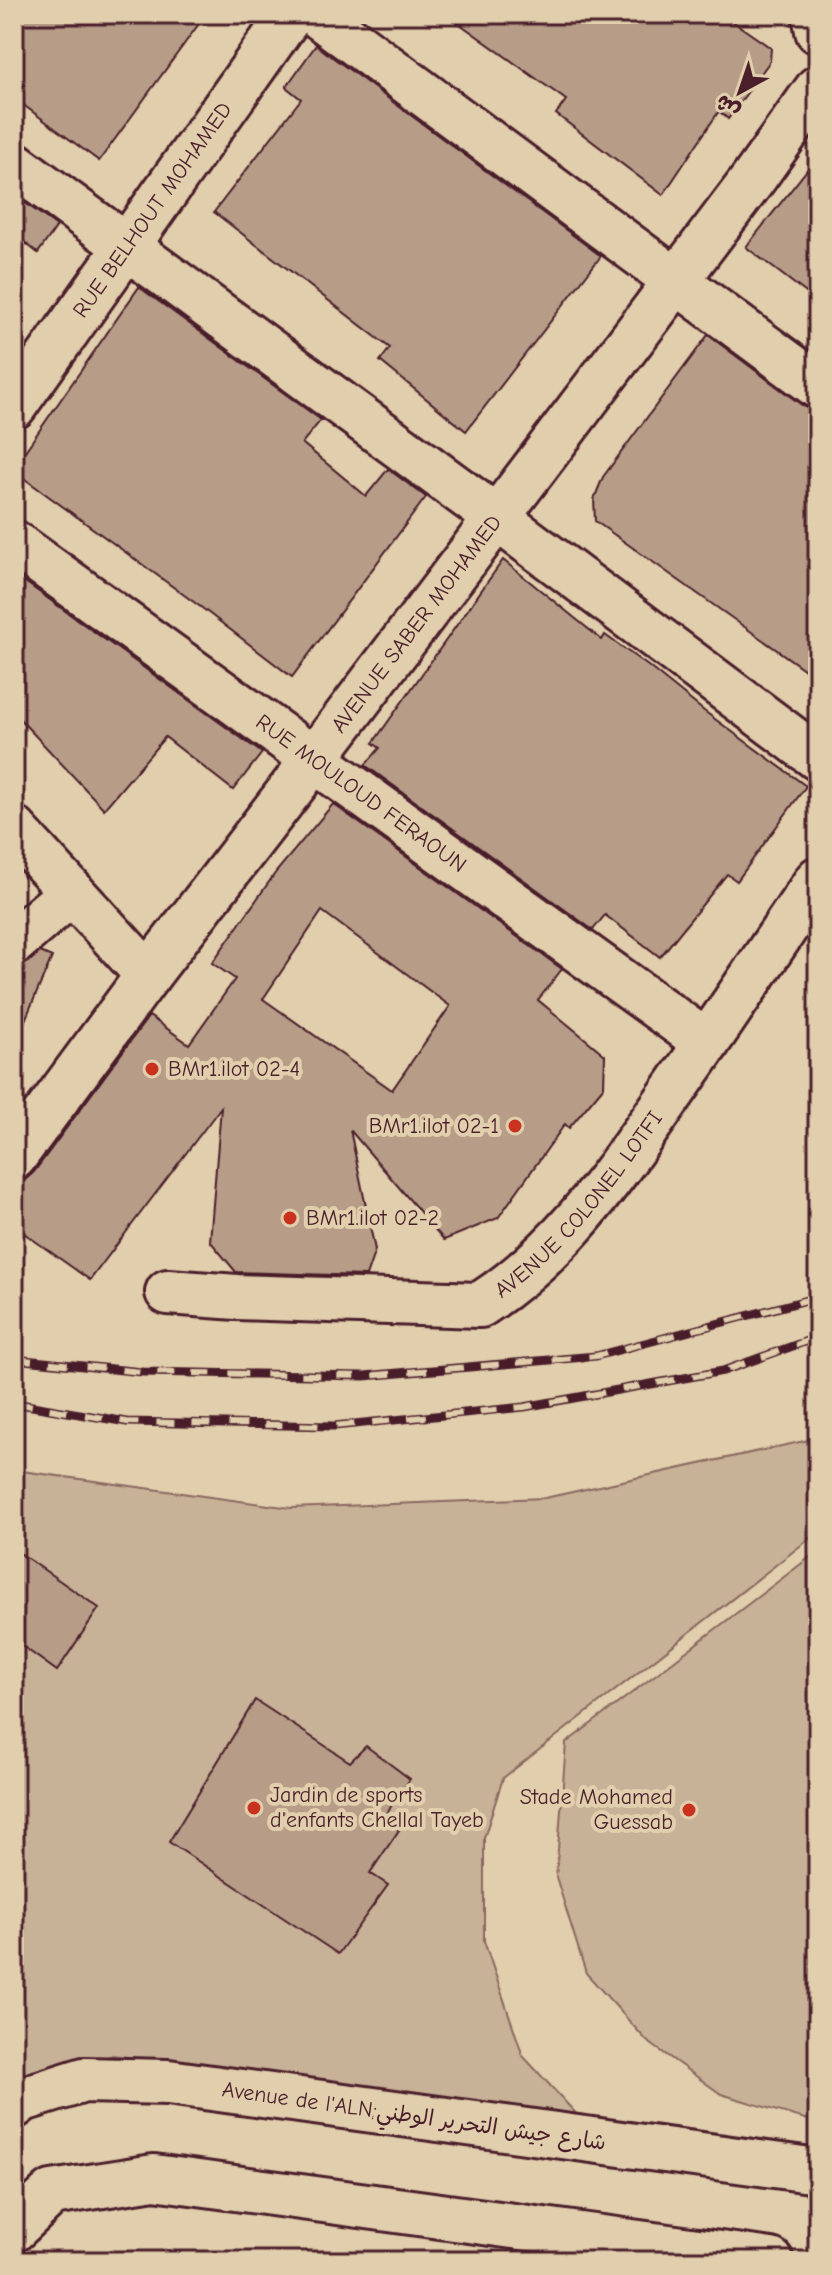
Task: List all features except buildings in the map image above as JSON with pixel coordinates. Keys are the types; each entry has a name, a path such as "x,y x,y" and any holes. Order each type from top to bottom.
{"street":[{"name":"RUE BELHOUT MOHAMED","path":"14,406 291,14"},
{"path":"316,14 818,386"},
{"path":"815,14 818,31"},
{"name":"AVENUE SABER MOHAMED","path":"14,1157 148,975 676,282 818,88"},
{"path":"14,164 818,758"},
{"name":"RUE MOULOUD FERAOUN","path":"14,543 707,1043"},
{"path":"14,829 148,975"},
{"name":"AVENUE COLONEL LOTFI","path":"168,1292 480,1305 536,1264 604,1189 818,879"},
{"path":"14,942 72,892"},
{"name":"Avenue de l'ALN;شارع جيش التحرير الوطني","path":"14,2106 23,2099 84,2080 168,2082 818,2171"},
{"path":"14,2229 52,2193 154,2177 771,2261"}],"shaded area":[{"name":"Jardin de sports d'enfants Chellal Tayeb","path":"818,1438 818,1532 503,1778 484,1838 484,1941 523,2056 580,2118 113,2055 24,2081 14,2087 14,1470 291,1508 545,1498"},
{"name":"Stade Mohamed Guessab","path":"818,1551 818,2123 721,2094 647,2041 586,1973 556,1877 566,1743"},
{"path":"146,2253 205,2261 103,2261"}],"railway":[{"path":"14,1359 142,1372 364,1376 596,1356 818,1297"},
{"path":"14,1403 127,1422 334,1426 524,1407 723,1371 818,1337"}],"place":[{"name":"BMr1.ilot 02-4","path":"152,1069"},
{"name":"BMr1.ilot 02-1","path":"515,1126"},
{"name":"BMr1.ilot 02-2","path":"290,1218"},
{"name":"Jardin de sports d'enfants Chellal Tayeb","path":"254,1808"},
{"name":"Stade Mohamed Guessab","path":"689,1810"}]}
